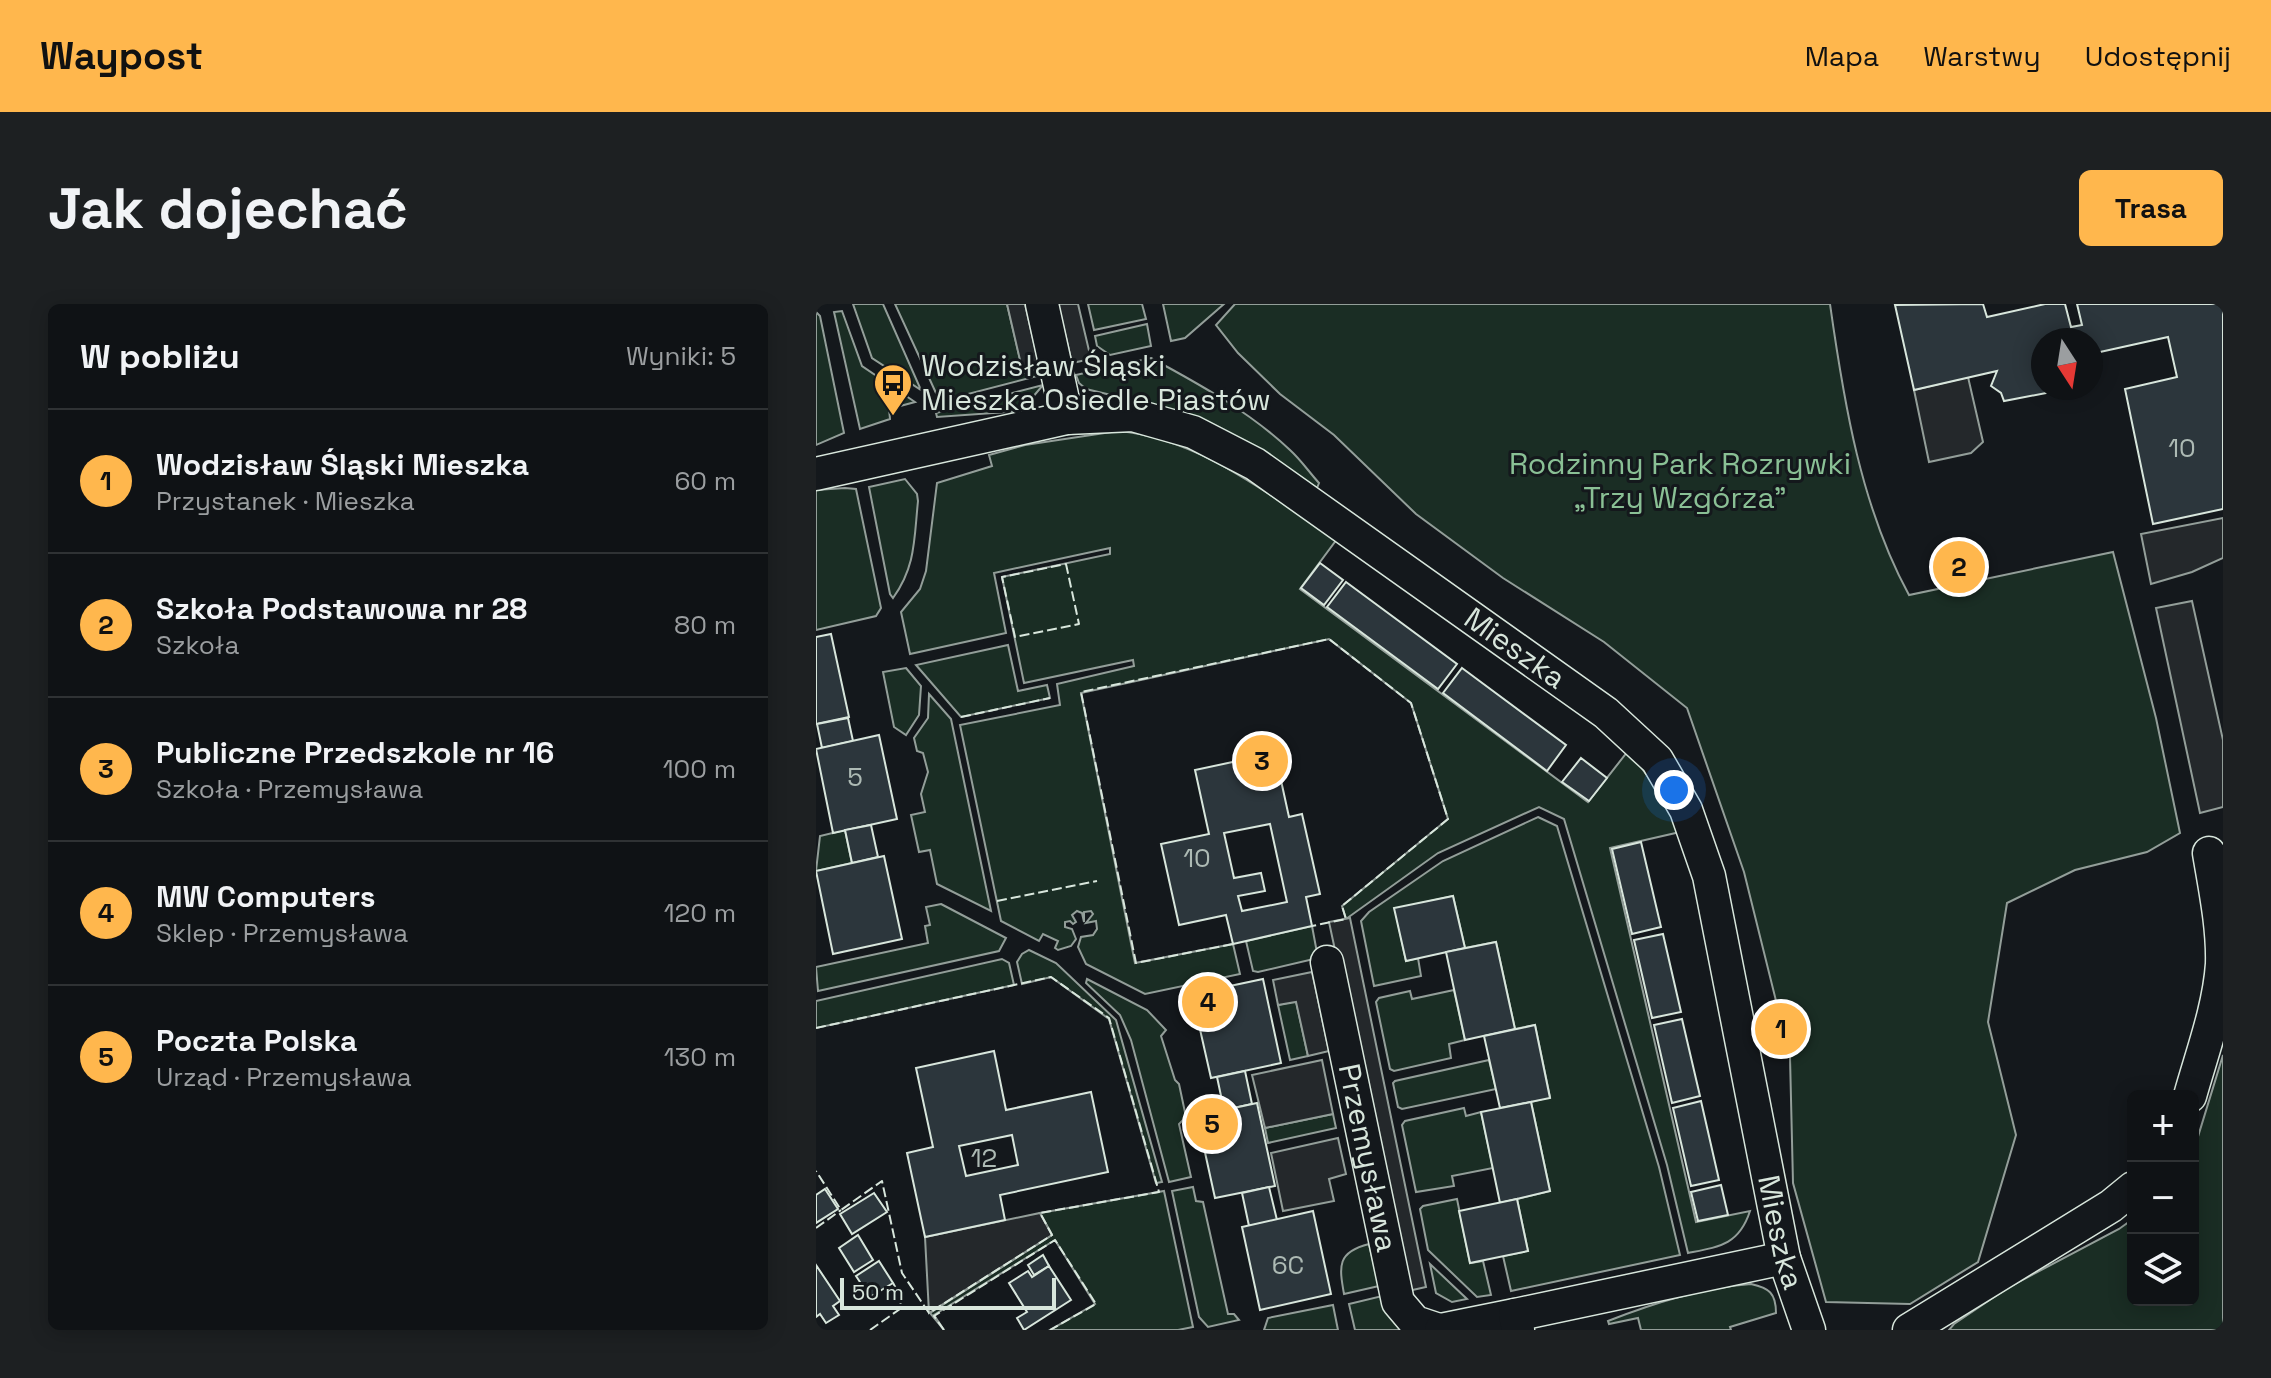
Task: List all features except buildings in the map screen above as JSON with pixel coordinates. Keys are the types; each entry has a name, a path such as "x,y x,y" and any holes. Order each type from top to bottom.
{"street":[{"path":"1042,304 1067,418"},
{"name":"Mieszka","path":"816,474 1067,418 1133,415 1193,432 1255,464 1606,713 1657,760 1686,810 1709,876 1784,1258 1809,1330"},
{"path":"2192,1090 2212,1017 2222,965 2222,934 2209,853"},
{"name":"Przemysława","path":"1327,962 1398,1302 1415,1322 1440,1330 1517,1323 1784,1258"},
{"path":"1909,1330 2111,1206 2127,1193"}],"green space":[{"path":"853,304 883,304 921,390 872,358"},
{"path":"895,304 1007,304 1023,372 1040,369 1041,375 945,400 936,393"},
{"path":"1088,304 1142,304 1146,319 1094,330"},
{"path":"1163,304 1224,304 1185,338 1171,341"},
{"name":"Rodzinny Park Rozrywki „Trzy Wzgórza”","path":"1235,304 1830,304 1857,454 1878,526 1909,595 2113,552 2156,718 2180,833 2147,852 2075,870 2007,903 1988,1022 2016,1135 1978,1262 1910,1304 1826,1302 1793,1183 1790,1057 1744,872 1687,708 1604,642 1503,578 1416,514 1334,435 1280,394 1238,353 1216,325"},
{"path":"842,311 862,366 915,402 889,409 890,419 860,429 834,312"},
{"path":"816,312 820,316 844,433 816,445"},
{"path":"1147,324 1151,346 1110,355 1097,346 1095,336"},
{"path":"1151,358 1241,411 1275,436 1319,483 1317,488 1264,453 1136,401 1086,389 1076,375"},
{"path":"1043,385 1021,411 937,417 936,413"},
{"path":"1118,431 1148,436 1206,457 1337,539 1300,589 1588,802 1628,751 1636,760 1680,832 1610,848 1696,1222 1750,1211 1734,1238 1718,1246 1688,1253 1667,1165 1564,819 1539,807 1438,853 1346,919 1342,906 1448,819 1411,703 1329,639 1081,693 1135,963 1233,944 1240,974 1145,994 1086,964 1078,947 1081,937 1093,935 1097,929 1096,921 1086,923 1093,914 1091,911 1084,912 1084,922 1082,913 1077,911 1072,915 1076,922 1065,922 1065,927 1072,929 1076,939 1071,946 1058,950 1055,948 1058,941 1043,934 1039,941 1001,921 960,725 1060,705 1057,684 1134,666 1133,660 1024,683 1002,577 1110,554 1110,548 994,573 1006,633 910,654 901,612 920,589 926,571 937,483 992,466 989,455 1025,445"},
{"path":"905,479 917,494 916,528 910,563 893,598 869,487"},
{"path":"856,489 881,608 876,616 816,630 816,490"},
{"path":"1008,645 1018,691 1047,685 1050,698 961,717 916,665"},
{"path":"906,668 921,686 919,715 906,735 894,727 883,672"},
{"path":"929,694 951,719 991,911 937,884 930,850 919,852 911,815 925,812 921,794 928,772 923,753 917,751 914,738 928,718"},
{"path":"1538,817 1557,826 1659,1167 1680,1255 1511,1291 1503,1256 1528,1251 1517,1199 1550,1191 1531,1102 1550,1097 1535,1025 1515,1029 1496,942 1465,948 1453,896 1395,909 1406,961 1418,958 1421,976 1374,986 1361,921 1369,912 1443,861"},
{"path":"845,830 852,863 816,871 820,836"},
{"path":"941,904 1006,938 999,951 818,991 816,967 928,943 925,926 930,925 926,907"},
{"path":"1312,926 1318,958 1253,971 1246,941"},
{"path":"1029,950 1056,963 1116,1020 1162,1182 1156,1183 1109,1019 1051,977 1022,984 1017,962"},
{"path":"1002,959 1009,963 1014,985 816,1028 816,1001"},
{"path":"1087,979 1147,1010 1166,1030 1161,1036 1179,1084 1186,1117 1179,1124 1191,1177 1169,1182 1131,1040 1120,1015 1086,983"},
{"path":"1454,990 1465,1040 1449,1044 1451,1058 1394,1071 1390,1069 1376,1002 1379,998 1410,991 1412,999"},
{"path":"1296,1001 1308,1056 1290,1060 1278,1005"},
{"path":"2223,1055 2223,1330 1949,1330 2009,1287 2127,1223 2127,1306 2199,1306 2199,1133"},
{"path":"1489,1060 1496,1089 1402,1109 1398,1107 1395,1081"},
{"path":"1464,1108 1466,1116 1481,1112 1493,1168 1452,1176 1454,1186 1416,1192 1402,1125 1405,1121"},
{"path":"1333,1114 1336,1128 1268,1143 1265,1128"},
{"path":"1193,1187 1196,1201 1203,1202 1228,1314 1234,1314 1239,1320 1208,1327 1199,1317 1172,1191"},
{"path":"1164,1191 1193,1327 1178,1330 1050,1330 1095,1304 1055,1240 934,1315 944,1330 930,1313 1052,1235 1040,1213"},
{"path":"1457,1199 1470,1263 1483,1261 1491,1295 1477,1297 1428,1250 1420,1209"},
{"path":"1369,1244 1379,1286 1344,1294 1341,1268 1346,1256"},
{"path":"1430,1264 1467,1299 1452,1302 1436,1293"},
{"path":"1751,1284 1770,1292 1776,1313 1730,1327 1731,1330 1641,1330 1638,1318 1609,1324 1608,1321 1678,1297"},
{"path":"1382,1296 1410,1330 1355,1330 1349,1304"},
{"path":"1333,1305 1338,1330 1264,1330 1268,1318"}],"shaded area":[{"path":"1007,304 1025,304 1040,369 1023,373"},
{"path":"1058,304 1078,304 1091,359 1072,363"},
{"path":"1968,377 1983,442 1971,453 1929,462 1914,390"},
{"path":"2223,518 2223,558 2192,572 2151,584 2141,534"},
{"path":"2192,601 2223,740 2223,807 2200,813 2156,608"},
{"path":"1350,918 1426,1287 1408,1291 1329,922"},
{"path":"1312,972 1329,1051 1308,1056 1296,1002 1278,1005 1273,980"},
{"path":"1322,1060 1333,1114 1265,1128 1252,1075"},
{"path":"1338,1138 1346,1174 1329,1179 1334,1201 1283,1211 1271,1153"},
{"path":"1040,1213 1052,1235 929,1313 925,1237"}],"fence":[{"path":"1066,564 1079,624 1015,637 1002,577 1066,564"},
{"path":"1233,944 1136,963 1081,692 1329,639 1411,703 1448,819 1342,906 1346,919 1312,926"},
{"path":"961,717 1050,698"},
{"path":"997,901 1097,881"},
{"path":"816,1028 1051,977 1109,1018 1159,1192 1040,1213 1052,1235 929,1313 902,1273 882,1181 841,1210 816,1171"},
{"path":"816,1228 841,1210"},
{"path":"944,1330 934,1316 1055,1240 1096,1304 1050,1330"},
{"path":"870,1330 900,1309 901,1297 893,1283"}],"place":[{"name":"Wodzisław Śląski Mieszka Osiedle Piastów","path":"893,417"},
{"name":"Szkoła Podstawowa nr 28","path":"1959,567"},
{"name":"Publiczne Przedszkole nr 16","path":"1262,761"},
{"name":"MW Computers","path":"1208,1002"},
{"name":"Wodzisław Śląski Mieszka","path":"1781,1029"},
{"name":"Poczta Polska","path":"1212,1124"}]}
